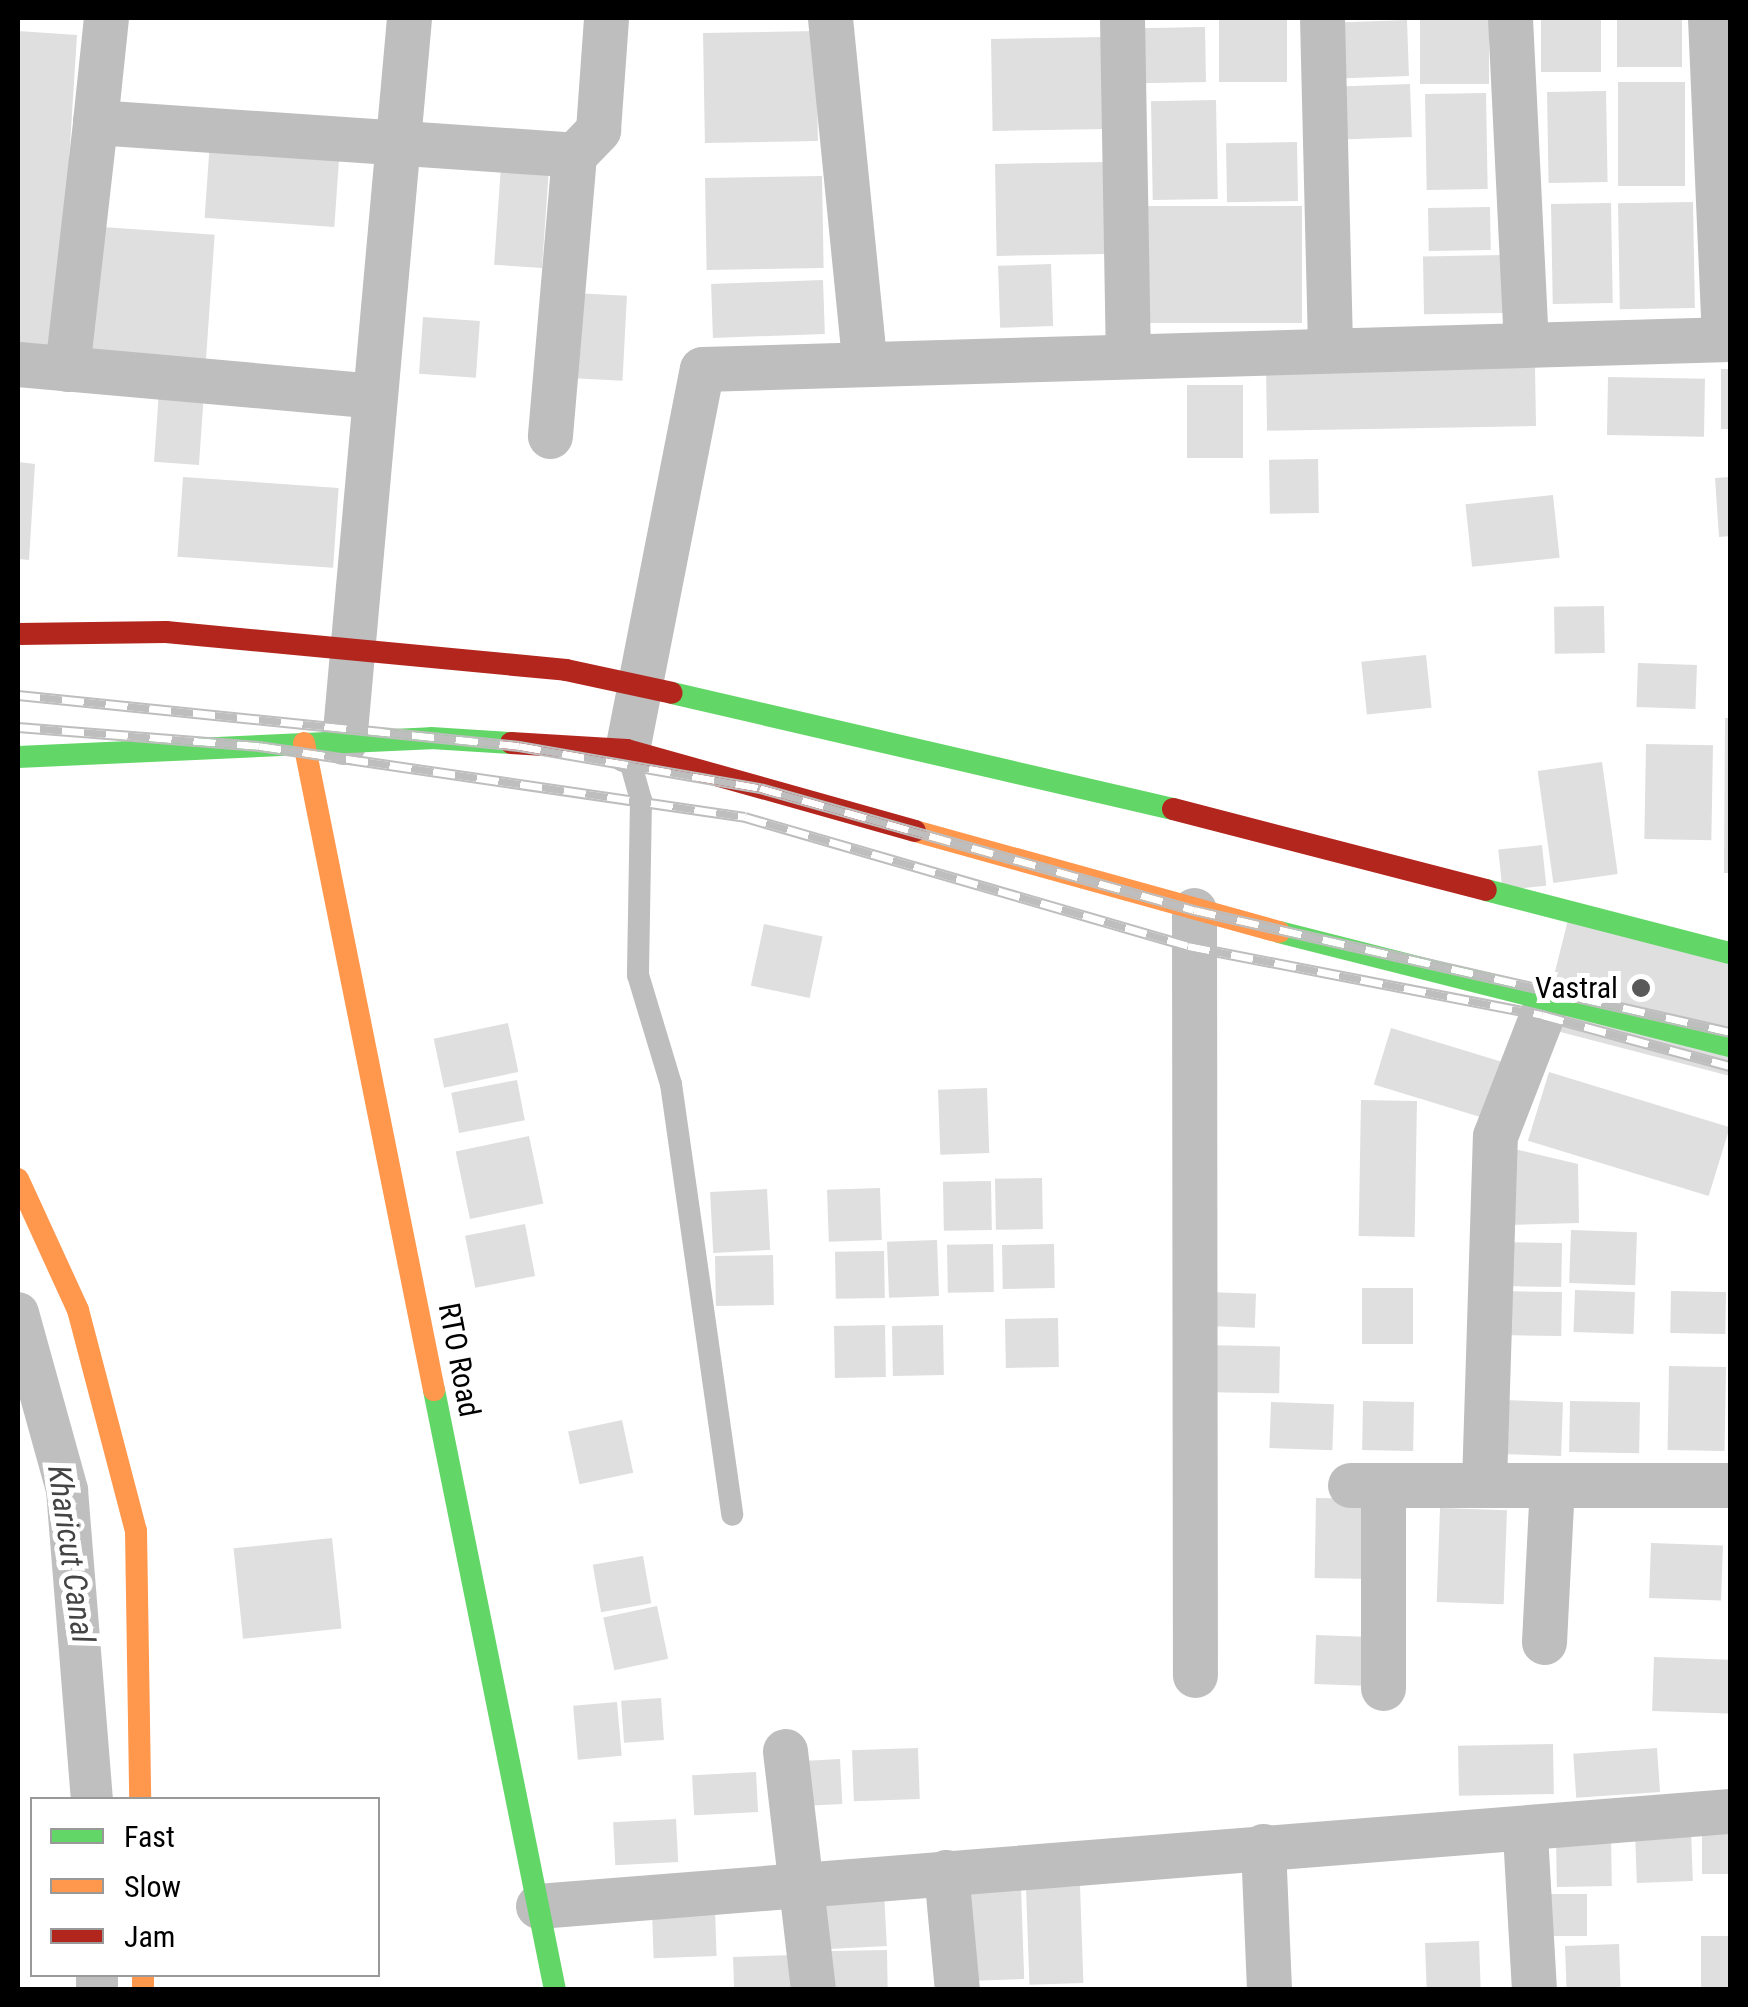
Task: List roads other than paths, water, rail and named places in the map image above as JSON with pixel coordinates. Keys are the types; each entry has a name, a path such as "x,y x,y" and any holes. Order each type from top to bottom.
{"main road":[{"path":"18,634 166,632 639,685 1014,768 1730,953"},
{"path":"18,757 324,742 627,750 1194,910 1730,1046"},
{"name":"RTO Road","path":"324,742 555,1990"},
{"path":"18,1179 78,1310 136,1531 140,1797"}],"street":[{"path":"67,368 106,18"},
{"path":"324,742 352,650 409,18"},
{"path":"550,436 574,155 598,130 606,18"},
{"path":"830,18 864,361"},
{"path":"1122,18 1128,354"},
{"path":"1322,18 1330,349"},
{"path":"1510,18 1526,344"},
{"path":"627,750 702,369 864,361 1727,339 1710,18"},
{"path":"95,122 574,155"},
{"path":"18,364 375,396"},
{"path":"1194,910 1194,1675"},
{"path":"1484,1484 1495,1136 1542,1015"},
{"path":"1383,1688 1366,1485 1730,1485"},
{"path":"1544,1642 1552,1485"},
{"path":"784,1751 813,1990"},
{"path":"538,1906 1264,1846 1525,1834 1730,1811"},
{"path":"1525,1834 1534,1990"},
{"path":"1264,1846 1270,1990"},
{"path":"946,1872 957,1990"}],"lane":[{"path":"627,750 641,800 638,975 672,1084 732,1515"}],"waterway":[{"name":"Kharicut Canal","path":"18,1313 67,1490 92,1797"},
{"name":"Kharicut Canal","path":"97,1977 97,1990"}],"railway":[{"path":"18,695 519,746 760,788 1194,910 1730,1032"},
{"path":"18,727 259,746 745,817 1188,946 1542,1015 1730,1066"}],"place":[{"name":"Vastral","path":"1641,988"}]}
